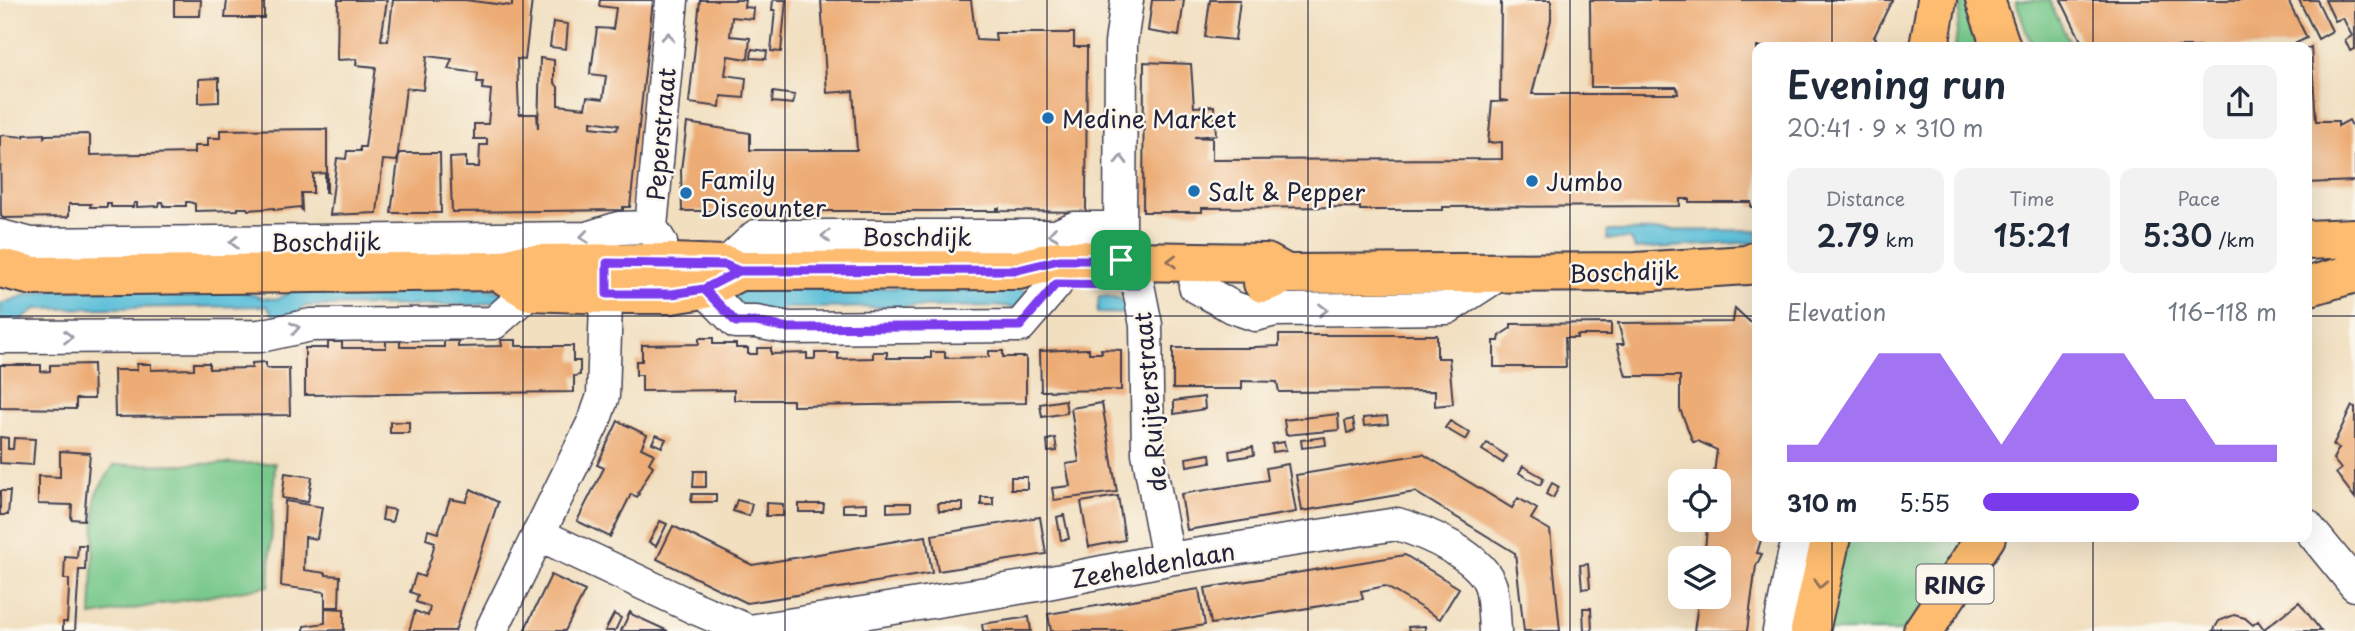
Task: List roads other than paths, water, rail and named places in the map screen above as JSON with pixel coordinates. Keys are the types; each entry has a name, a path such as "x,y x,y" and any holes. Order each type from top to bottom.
{"main road":[{"path":"1930,42 1937,0"},
{"path":"1985,0 1999,42"},
{"path":"2312,240 2355,238"},
{"name":"Boschdijk","path":"1018,270 1056,284 1126,258 1195,286 1268,283 1286,274 1636,272 1752,265"},
{"name":"Boschdijk","path":"607,278 672,263 722,275 1018,270 1059,260 1126,258 1266,263 1286,274"},
{"name":"Boschdijk","path":"11,278 514,281 525,264 607,278 672,294 722,275"},
{"path":"2312,285 2355,273"},
{"path":"1810,631 1830,542"},
{"name":"RING","path":"1923,631 1983,542"}],"street":[{"name":"Peperstraat","path":"672,0 651,227 672,263"},
{"name":"de Ruijterstraat","path":"1128,0 1121,44 1126,258 1146,325 1148,453 1168,559"},
{"name":"Boschdijk","path":"0,236 31,244 587,238 619,228 651,227"},
{"name":"Boschdijk","path":"722,275 756,236 1056,236 1074,228 1126,258"},
{"name":"Boschdijk","path":"1195,286 1233,307 1255,315 1275,310 1447,308 1501,273"},
{"path":"722,275 736,322 756,322 789,328 1020,326 1056,284"},
{"path":"491,631 595,419 603,396 607,278"},
{"path":"0,337 260,336 311,326 494,323 514,281"},
{"name":"Zeeheldenlaan","path":"538,534 749,631 1037,585 1168,559 1397,524 1421,531 1476,563 1490,585 1495,631"},
{"path":"2312,532 2352,576"},
{"path":"1779,631 1798,542"}],"water":[{"path":"1752,230 1752,242 1635,249 1631,239 1607,239 1608,231"},
{"path":"374,287 487,288 503,293 497,301 479,305 305,306 299,312 280,319 273,315 267,306 35,309 12,327 1,327 1,304 26,295 56,289 236,289 263,298 278,299 296,288 339,288 350,298 358,298 369,293"},
{"path":"752,288 1007,288 1036,292 1020,311 1007,306 785,308 762,313 741,305 730,293"},
{"path":"1099,296 1110,296 1123,301 1132,314 1097,313"}],"place":[{"name":"Medine Market","path":"1048,118"},
{"name":"Jumbo","path":"1532,181"},
{"name":"Salt & Pepper","path":"1194,191"},
{"name":"Family Discounter","path":"686,193"}]}
